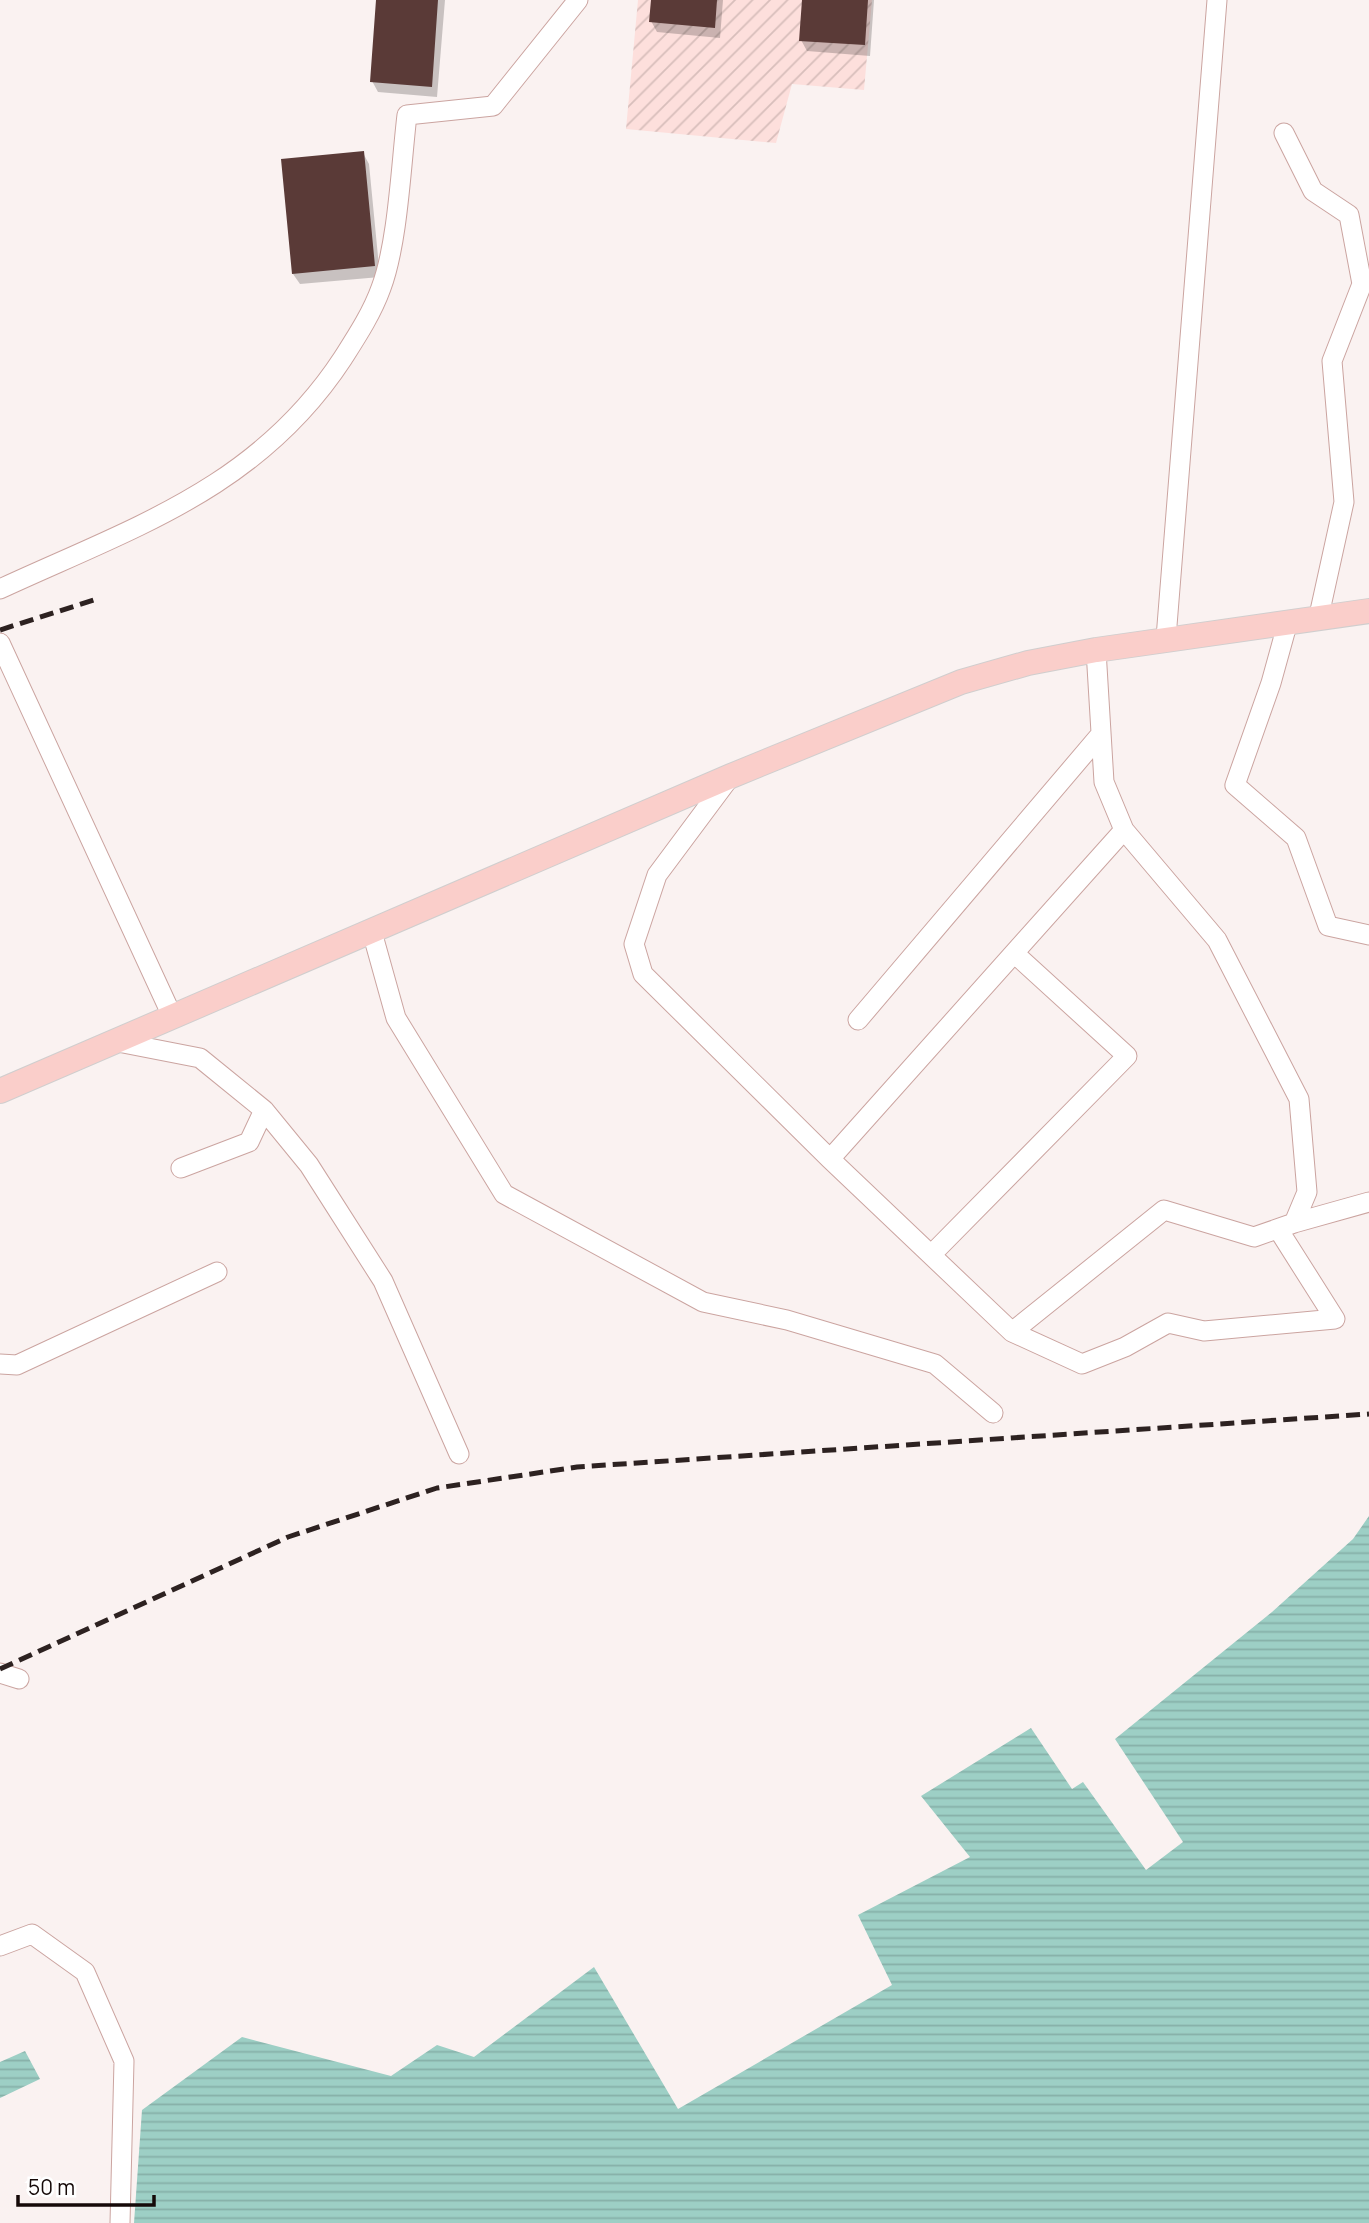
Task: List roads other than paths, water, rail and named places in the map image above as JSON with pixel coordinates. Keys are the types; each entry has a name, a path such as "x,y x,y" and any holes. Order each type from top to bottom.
{"main road":[{"path":"0,1091 731,776 961,682 1027,663 1096,650 1166,638 1287,625 1369,611"}],"street":[{"path":"0,589 191,500 224,480 282,433 319,394 361,330 382,287 394,227 407,115 494,106 578,0"},
{"path":"1166,638 1217,0"},
{"path":"1284,133 1313,191 1349,215 1362,284 1332,361 1344,502 1318,620"},
{"path":"1287,625 1272,682 1235,785 1296,838 1328,926 1369,935"},
{"path":"0,643 173,1018"},
{"path":"1096,650 1104,782 1125,830 1217,940 1299,1099 1307,1192 1286,1226"},
{"path":"858,1020 1101,734"},
{"path":"731,776 657,875 634,944 643,974 1012,1332 1082,1364 1125,1347 1168,1323 1204,1331 1335,1319 1286,1226"},
{"path":"830,1158 1125,830"},
{"path":"373,932 396,1018 504,1194 703,1302 787,1320 935,1364 993,1413"},
{"path":"932,1255 1127,1056 1014,953"},
{"path":"118,1041 200,1058 264,1110 309,1165 383,1281 459,1454"},
{"path":"181,1168 249,1142 264,1110"},
{"path":"1012,1332 1164,1210 1254,1237 1369,1202"},
{"path":"0,1364 17,1365 217,1272"},
{"path":"0,1946 32,1934 85,1972 124,2061 120,2223"}],"railway":[{"path":"0,630 100,598"},
{"path":"0,1669 288,1537 437,1488 577,1467 1369,1414"}]}
